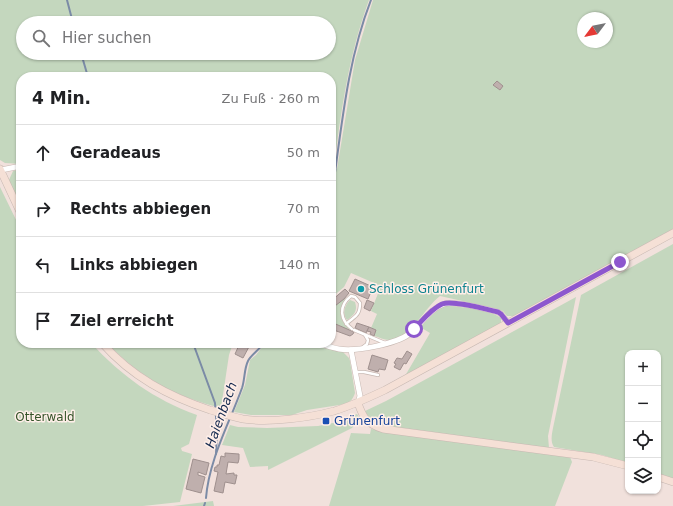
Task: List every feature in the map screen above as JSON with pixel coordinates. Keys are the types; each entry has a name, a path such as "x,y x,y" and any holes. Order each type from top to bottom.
{"street":[{"path":"16,167 0,170 16,204"},
{"path":"107,348 130,369 158,388 213,411 244,419 269,420 306,417 335,411 385,390 673,233"},
{"path":"336,348 351,350 398,340 409,334 439,306 448,303 498,312 508,323"},
{"path":"351,350 360,396 358,402 362,414 370,424 383,429 593,457 625,465"},
{"path":"661,478 673,482"}],"lane":[{"path":"346,324 355,317 360,310 360,302 355,297 351,296 342,309 342,314 346,324 353,329 386,343"},
{"path":"361,348 367,344 368,340 365,334"},
{"path":"355,372 378,375"}],"green space":[{"path":"0,0 369,0 351,62 336,154 336,72 16,72 16,164 5,163 0,160"},
{"path":"373,0 673,0 673,229 514,316 507,316 503,311 494,308 440,296 434,301 411,329 397,338 389,340 374,336 376,330 371,328 377,314 371,311 381,286 351,273 344,287 336,294 336,169 355,60"},
{"path":"16,170 16,195 9,180 13,171"},
{"name":"Otterwald","path":"0,187 16,220 16,348 96,348 114,366 152,394 181,409 197,415 189,444 181,448 182,451 192,454 180,502 143,506 0,506"},
{"path":"673,244 673,479 661,474 661,350 625,350 625,462 602,455 554,447 553,445 552,433 581,295"},
{"path":"346,297 341,315 344,323 351,331 336,324 336,305"},
{"path":"576,297 548,436 549,448 381,425 366,413 365,411"},
{"path":"350,300 355,302 356,310 347,320 345,318 344,310"},
{"path":"444,306 491,313 501,318 501,322 500,324 405,376 430,333 420,327 434,313"},
{"path":"112,348 231,348 221,408 188,398 159,384 146,376"},
{"path":"261,348 324,348 343,352 350,361 355,393 353,398 346,404 307,410 292,415 251,415 234,412 245,385 250,360"},
{"path":"357,414 359,417 358,420 352,428 268,470 268,466 250,467 243,448 222,445 230,425 238,427 267,428 318,426 333,423"},
{"path":"371,429 390,433 570,457 572,462 555,506 329,506 351,433 370,434"},
{"path":"213,501 214,506 173,506"}],"building":[{"path":"497,81 503,86 500,90 493,85"},
{"name":"Schloss Grünenfurt","path":"355,279 373,287 368,299 349,291"},
{"path":"345,289 349,293 336,305 336,297"},
{"path":"367,300 374,303 370,311 364,308"},
{"path":"357,323 369,327 366,333 355,328"},
{"path":"336,324 354,332 350,336 336,331"},
{"path":"369,327 376,330 374,336 370,334 371,332 367,331"},
{"path":"238,348 248,348 243,358 235,354"},
{"path":"407,351 412,354 406,364 404,363 400,370 394,367 396,364 394,363 397,358 402,359"},
{"path":"372,355 388,360 385,370 379,369 378,372 368,369"},
{"path":"225,453 239,454 239,459 238,463 228,462 226,474 234,473 234,475 237,475 235,484 225,482 223,493 214,491 218,472 214,471 215,467 219,465 221,456 225,457"},
{"path":"193,459 209,463 206,475 198,472 198,475 205,477 201,493 186,489"}],"waterway":[{"path":"67,0 71,16"},
{"name":"Haienbach","path":"336,163 350,74 371,0"},
{"path":"83,60 87,72"},
{"path":"195,348 215,403 217,430 216,454"},
{"name":"Haienbach","path":"206,498 215,456 242,388 247,364 249,359 260,348"}],"place":[{"name":"Schloss Grünenfurt","path":"361,289"},
{"name":"Grünenfurt","path":"326,421"}],"route":[{"path":"414,329 431,312 439,306 448,303 498,312 508,323 620,262"}]}
